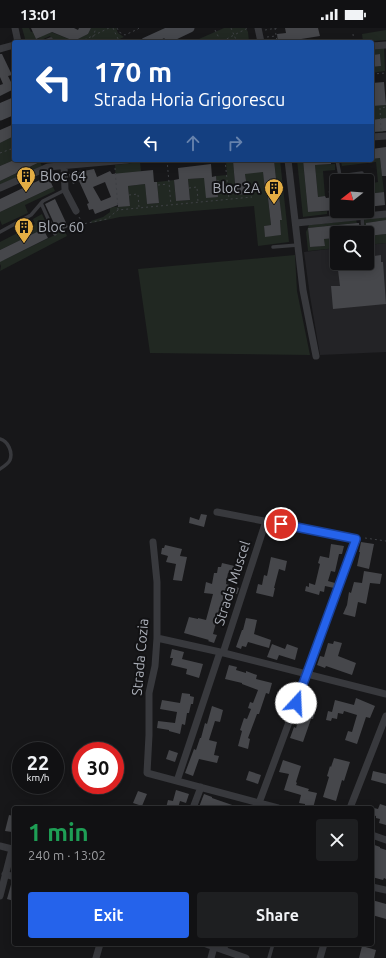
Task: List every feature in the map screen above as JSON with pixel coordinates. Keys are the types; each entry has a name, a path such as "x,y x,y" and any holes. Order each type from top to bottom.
{"main road":[{"path":"149,40 176,28"},
{"path":"164,40 190,28"},
{"path":"0,108 12,103"},
{"path":"0,116 12,111"}],"street":[{"path":"14,28 17,40"},
{"path":"260,29 264,40"},
{"path":"374,46 386,45"},
{"path":"0,49 12,46"},
{"path":"374,137 384,136"},
{"path":"0,188 48,167 88,162"},
{"path":"288,162 303,290 316,356"},
{"path":"64,166 65,190 76,211"},
{"path":"374,215 386,214"},
{"path":"296,223 346,218"},
{"path":"218,512 356,539 259,803"},
{"name":"Strada Muscel","path":"177,781 266,521"},
{"name":"Strada Cozia","path":"153,542 157,582 157,638 155,666 150,693 146,773 177,781"},
{"path":"157,638 386,694"},
{"path":"351,806 386,716"},
{"path":"177,781 270,806"},
{"path":"195,806 201,787"},
{"path":"374,836 386,840"},
{"path":"0,846 12,849 0,896"},
{"path":"5,874 12,876"},
{"path":"374,887 386,890"},
{"path":"96,958 99,946"},
{"path":"320,958 323,946"},
{"path":"211,958 214,947 226,947 246,958"}],"lane":[{"path":"338,162 340,174"},
{"path":"355,174 362,173"},
{"path":"0,232 31,216 43,201 65,190"},
{"path":"41,203 55,234"},
{"path":"273,246 298,245"},
{"path":"0,439 7,443 11,452 10,460 0,469"},
{"path":"269,958 273,946"}],"path":[{"path":"92,40 96,28"},
{"path":"84,40 109,28"},
{"path":"113,28 119,40"},
{"path":"117,28 119,32 127,36 137,31 139,28"},
{"path":"231,28 236,40"},
{"path":"225,40 248,28"},
{"path":"260,29 276,28 277,40"},
{"path":"215,30 220,40"},
{"path":"353,34 354,40"},
{"path":"264,40 276,36"},
{"path":"51,39 56,40"},
{"path":"374,74 386,73"},
{"path":"384,136 380,108 386,107"},
{"path":"0,153 12,149"},
{"path":"114,162 118,210"},
{"path":"167,162 171,205"},
{"path":"225,162 228,199"},
{"path":"217,182 227,180"},
{"path":"158,185 169,184"},
{"path":"189,188 197,187 198,202"},
{"path":"330,187 330,204"},
{"path":"129,194 138,194 139,208"},
{"path":"76,211 83,224 107,219 118,210 252,197"},
{"path":"356,539 360,537 386,541"}],"shaded area":[{"path":"22,28 29,28 31,32 33,32 36,39 51,32 71,40 52,40 50,36 41,40 25,40"},
{"path":"91,28 116,28 118,33 124,37 117,40 76,40 88,34"},
{"path":"224,28 246,28 249,40 233,39 197,40"},
{"path":"386,30 386,40 363,40 362,34"},
{"path":"384,47 385,71 374,73 374,67 381,66 380,54 374,55 374,48"},
{"path":"386,105 386,118 382,119 383,132 374,132 374,106"},
{"path":"12,137 12,161 0,166 0,143"},
{"path":"380,158 384,192 374,193 374,183 378,182 376,162 342,166 341,162 374,162 374,159"},
{"path":"40,162 42,166 0,185 0,181"},
{"path":"140,162 141,171 116,186 115,165"},
{"path":"226,162 233,162 236,195 248,194 245,174 263,166 265,190 267,189 271,225 264,226 265,236 281,235 280,220 282,220 274,162 280,162 289,242 258,246 254,206 120,217 92,223 91,221 103,217 110,212 110,208 117,206 130,206 128,186 145,184 147,204 159,203 157,182 174,180 176,201 190,200 188,179 204,178 218,197 216,176 227,175"},
{"path":"297,162 303,162 308,212 327,211 327,214 303,217"},
{"path":"335,164 335,170 323,171 325,196 318,197 315,165"},
{"path":"53,187 55,191 25,205 28,213 2,225 0,220 0,212"},
{"path":"42,214 48,227 0,250 0,242 35,224 33,219"},
{"path":"386,216 386,220 367,223 367,226 365,226 364,218"},
{"path":"356,220 357,223 308,228 310,247 325,246 324,239 330,239 330,249 308,251 306,232 309,225"},
{"path":"64,229 67,236 0,271 0,250 4,260 57,234 57,232"},
{"path":"386,234 386,243 374,244 374,235"},
{"path":"386,243 386,352 320,355 304,252 330,249 330,270 374,270 374,244"},
{"path":"295,255 297,291 310,355 150,353 138,269"}],"building":[{"path":"31,28 74,28 78,30 79,28 91,28 88,34 76,40 72,40 52,32 36,39"},
{"path":"285,28 318,28 320,36 295,40 278,40 277,34 286,33"},
{"path":"0,54 2,54 12,75 8,76 12,84 12,90 0,96 0,85 3,84 0,77"},
{"path":"380,54 381,66 374,67 374,55"},
{"path":"384,82 386,105 374,106 374,83"},
{"path":"386,118 386,131 374,132 374,120"},
{"path":"12,125 12,137 0,143 0,130"},
{"path":"386,147 386,176 382,176 380,158 374,159 374,149"},
{"path":"12,161 40,162 0,181 0,166"},
{"name":"Bloc 2A","path":"233,162 274,162 282,220 280,220 281,235 265,237 264,226 271,225 267,189 265,190 263,172 245,174 248,194 236,195"},
{"path":"303,162 331,162 331,164 315,165 318,197 325,196 326,198 330,198 330,210 308,212"},
{"path":"211,164 212,177 216,176 218,197 206,198 204,178 188,179 190,200 176,201 174,180 179,179 178,168"},
{"path":"94,169 97,177 110,171 112,174 153,170 154,182 157,182 159,203 147,204 145,184 128,186 130,206 118,207 118,205 95,214 93,209 89,210 87,204 89,203 79,181 73,184 69,174","holes":["105,182 111,197 101,201 93,187"]},
{"name":"Bloc 64","path":"48,176 53,187 0,212 0,199"},
{"path":"384,192 385,205 374,206 374,193"},
{"path":"55,199 68,227 58,232 45,204"},
{"path":"386,220 386,234 374,235 374,226 366,226 366,223"},
{"path":"359,223 359,226 330,226 330,239 324,239 325,246 310,247 308,228"},
{"name":"Bloc 60","path":"43,229 48,238 0,262 0,250"},
{"path":"381,255 381,262 383,262 386,304 333,309 331,286 340,286 338,270 374,270 374,256"},
{"path":"201,514 207,515 204,527 189,523 190,517 199,520"},
{"path":"361,542 374,544 369,569 357,566"},
{"path":"331,544 344,546 342,554 339,554 335,572 331,571 328,581 335,583 334,588 325,586 324,592 320,591 319,595 305,591 306,586 309,587 309,583 315,585 320,564 318,563 320,556 329,558"},
{"path":"165,545 182,549 180,556 187,557 182,581 173,580 176,564 166,562 168,556 161,554 162,548 164,548"},
{"path":"271,557 287,561 285,571 279,569 273,597 256,593 258,584 262,585 264,575 267,576"},
{"path":"222,563 239,567 237,575 228,573 226,584 239,588 237,594 225,590 221,617 218,616 213,634 217,635 214,643 208,641 209,640 184,633 189,617 206,620 213,594 204,593 206,582 212,584 214,573 217,573 218,567 221,567"},
{"path":"364,571 382,574 380,584 370,583 366,604 358,602 355,617 343,614 347,605 349,592 351,593 354,582 362,583"},
{"path":"246,618 257,620 254,634 271,640 269,648 248,642 246,647 242,646 241,649 236,647"},
{"path":"334,641 342,643 338,656 356,663 352,675 326,666 325,668 317,665 320,656 324,657 328,643 333,644"},
{"path":"272,644 285,649 287,644 298,648 295,660 279,655 277,660 267,657"},
{"path":"172,649 184,652 182,659 203,664 199,678 186,674 187,669 171,665 173,658 170,658"},
{"path":"229,665 237,667 236,670 246,673 246,671 257,675 256,679 272,683 269,694 266,693 259,714 257,714 248,738 250,739 248,749 238,746 242,731 240,730 244,718 247,719 251,709 248,708 250,702 253,703 258,690 242,683 225,679"},
{"path":"182,693 190,694 190,696 194,697 193,704 191,704 189,713 187,713 185,725 182,724 180,734 157,728 158,721 175,723 177,712 160,709 162,700 180,703"},
{"path":"356,698 375,706 370,718 366,717 357,744 345,740 348,731 352,732 357,715 344,711 343,714 338,713 337,719 332,718 331,721 326,720 328,711 332,712 335,700 354,705"},
{"path":"212,706 223,710 220,722 215,721 209,740 217,742 214,755 219,756 217,763 199,759 193,776 185,773 194,749 196,750 201,738 205,723 207,724"},
{"path":"306,706 316,709 303,742 290,738 294,727 296,728 299,718 302,719"},
{"path":"169,750 178,753 175,762 166,759"},
{"path":"334,758 350,762 344,781 342,780 336,801 323,797 329,777 327,776"},
{"path":"283,760 301,766 296,785 309,789 308,791 317,793 314,806 305,806 305,804 299,803 301,795 284,790 289,774 279,772"},
{"path":"249,771 261,775 258,784 246,780"},
{"path":"373,771 386,774 386,784 371,780"},
{"path":"176,790 189,794 186,803 180,801 179,806 166,806 168,800 173,801"},
{"path":"138,791 147,794 142,806 133,803"},
{"path":"204,794 235,806 199,806"},
{"path":"380,804 386,806 386,825 379,823 380,819 374,816 374,808 378,809"},
{"path":"9,815 12,816 12,832 5,831"},
{"path":"374,845 386,850 386,879 384,878 383,880 374,878"},
{"path":"12,881 12,900 7,899"},
{"path":"374,901 386,904 386,919 374,916"},
{"path":"362,946 376,950 374,958 359,958"}],"place":[{"name":"Bloc 64","path":"26,193"},
{"name":"Bloc 2A","path":"274,205"},
{"name":"Bloc 60","path":"24,244"}],"route":[{"path":"281,524 356,539 296,703"}]}
